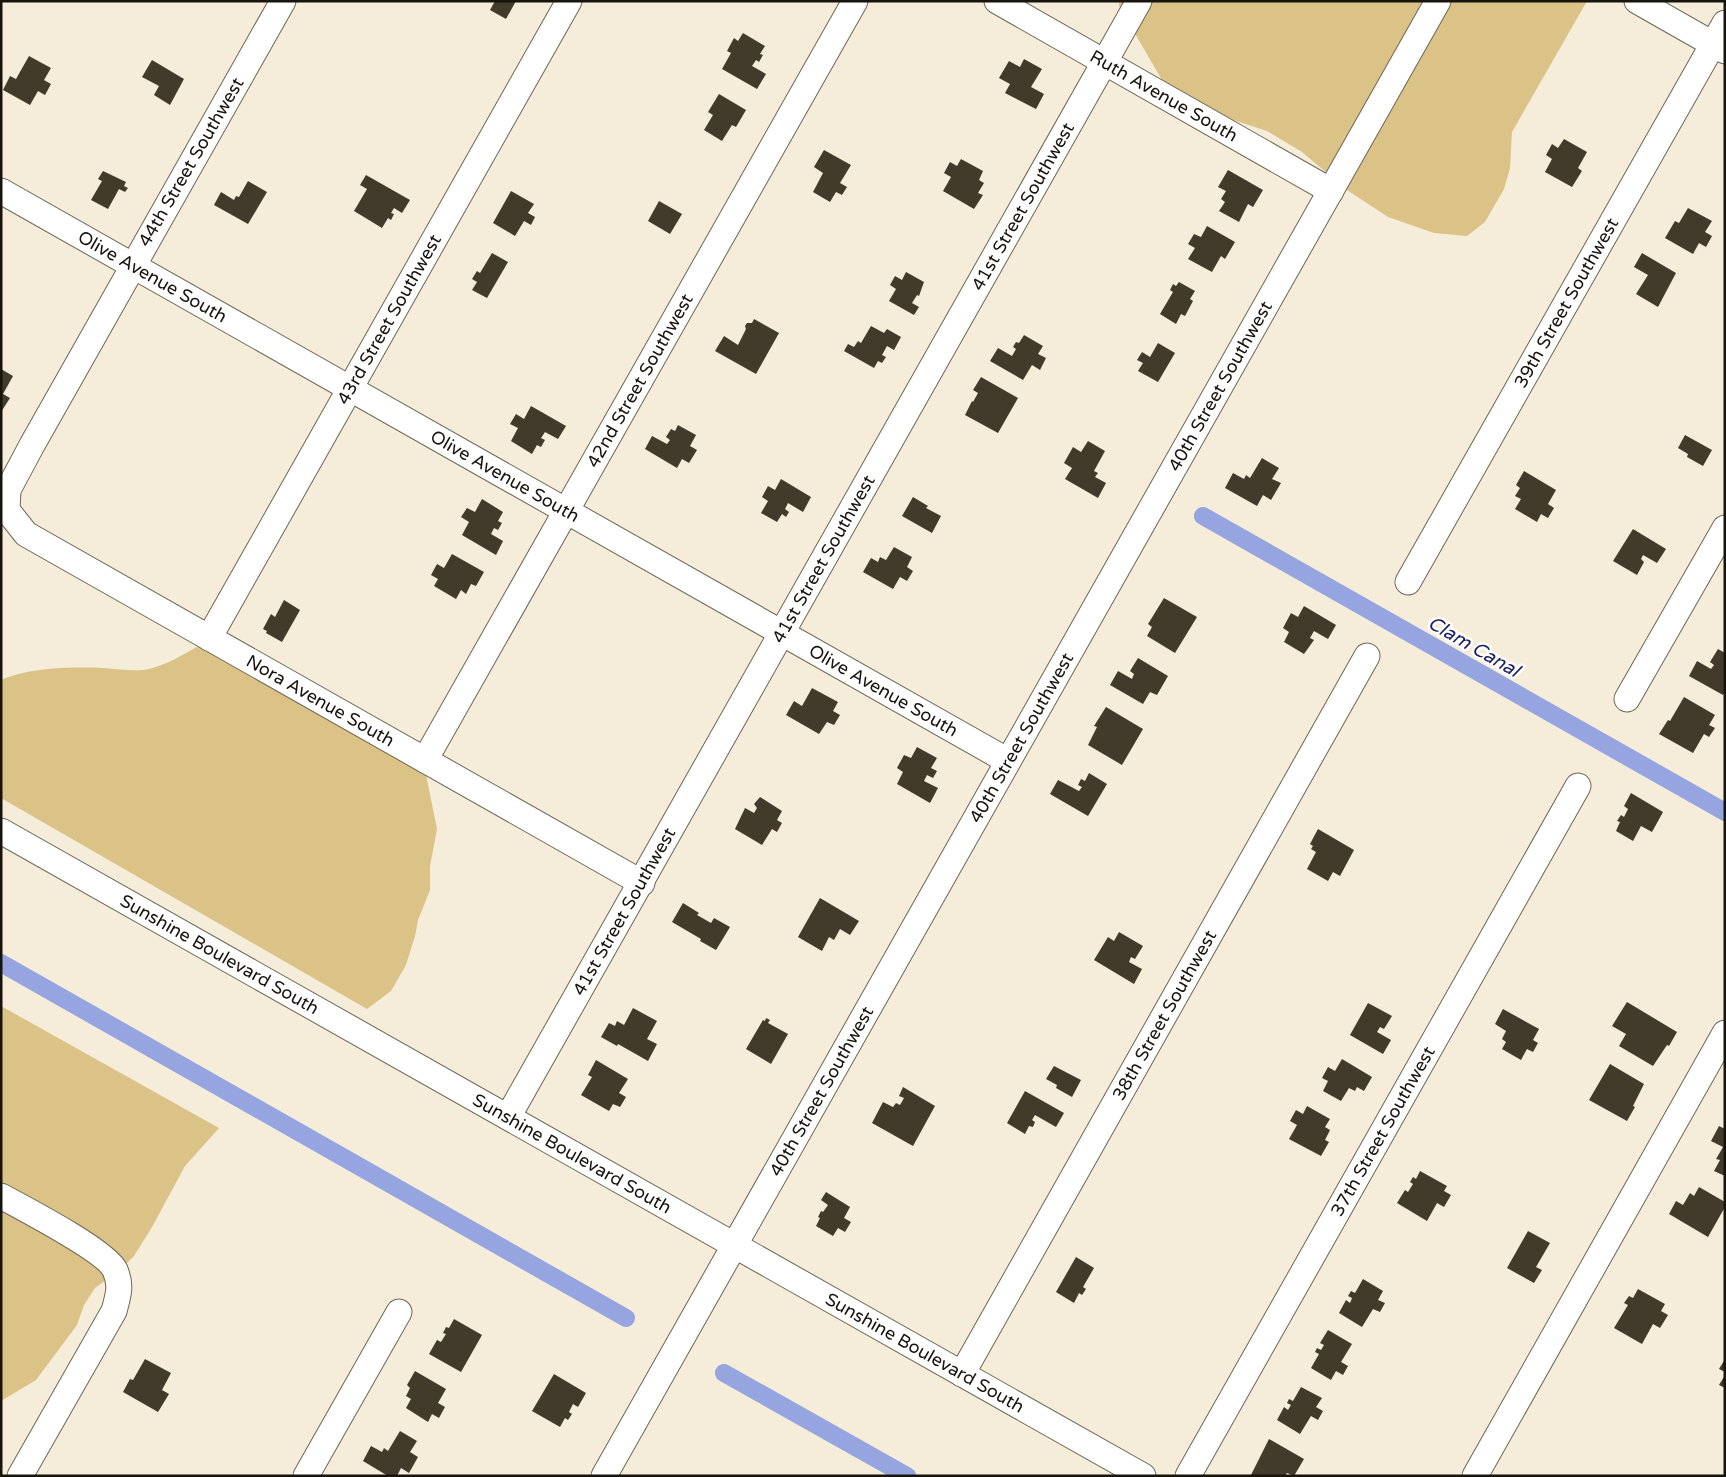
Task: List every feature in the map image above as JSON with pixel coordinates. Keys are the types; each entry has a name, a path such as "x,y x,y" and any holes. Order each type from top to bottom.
{"street":[{"name":"44th Street Southwest","path":"8,510 8,490 283,1"},
{"name":"43rd Street Southwest","path":"209,638 569,1"},
{"name":"42nd Street Southwest","path":"425,760 855,1"},
{"name":"Ruth Avenue South","path":"996,1 1331,191"},
{"name":"41st Street Southwest","path":"508,1117 1139,1"},
{"name":"40th Street Southwest","path":"604,1476 1438,1"},
{"path":"1637,1 1721,40"},
{"name":"39th Street Southwest","path":"1408,582 1721,40"},
{"name":"Olive Avenue South","path":"1,191 1008,761"},
{"name":"Nora Avenue South","path":"8,510 26,534 642,883"},
{"path":"1627,699 1725,528"},
{"name":"38th Street Southwest","path":"962,1374 1367,656"},
{"name":"37th Street Southwest","path":"1188,1476 1578,786"},
{"name":"Sunshine Boulevard South","path":"1,831 1143,1476"},
{"path":"1475,1476 1725,1033"},
{"path":"1,1196 101,1254 114,1269 120,1288 114,1311 20,1476"},
{"path":"306,1476 399,1312"}],"shaded area":[{"path":"1119,1 1587,1 1512,132 1510,168 1504,189 1485,222 1467,236 1434,233 1388,217 1347,190 1302,152 1267,131 1207,109 1162,80 1119,6"},
{"path":"203,644 424,765 437,829 430,866 430,890 418,920 406,965 391,991 367,1009 1,798 1,680 25,672 65,668 143,670 166,663"},
{"path":"1,1006 219,1128 185,1166 134,1256 121,1269 95,1288 84,1305 77,1325 36,1380 1,1401"}],"building":[{"path":"495,1 516,1 506,19 490,10"},
{"path":"743,33 765,46 760,54 763,55 759,62 756,60 752,66 766,74 757,89 722,69 731,53 727,51 734,38 738,41"},
{"path":"29,56 51,68 44,80 51,84 45,95 38,91 30,105 3,90 10,76 16,79"},
{"path":"1024,59 1042,69 1031,87 1044,94 1036,109 1005,93 1010,84 999,78 1009,61 1020,67"},
{"path":"152,60 184,79 170,105 154,95 159,86 142,77"},
{"path":"719,94 746,110 736,127 732,125 722,141 704,130 713,115 708,112"},
{"path":"1564,139 1587,152 1578,168 1582,171 1572,187 1545,172 1552,159 1546,155 1552,144 1558,148"},
{"path":"824,150 851,165 840,183 847,187 842,195 836,192 830,202 813,192 823,173 814,167"},
{"path":"961,159 983,171 979,180 984,183 978,193 983,195 974,209 943,191 951,177 944,173 950,162 957,166"},
{"path":"1228,170 1263,190 1253,207 1248,204 1239,222 1219,211 1225,202 1221,199 1226,191 1218,187"},
{"path":"103,171 126,182 124,186 128,188 125,192 119,189 108,209 91,200 102,181 98,179"},
{"path":"366,175 410,200 402,213 394,208 391,213 394,214 391,220 388,218 382,228 354,211 367,189 360,185"},
{"path":"248,181 267,192 248,224 214,205 221,192 234,200 236,196 239,197"},
{"path":"511,191 534,204 528,213 535,217 531,225 524,221 515,236 493,223"},
{"path":"659,201 682,214 670,234 648,221"},
{"path":"1688,208 1712,221 1705,232 1712,236 1706,247 1699,243 1693,254 1665,238 1675,221 1679,223"},
{"path":"1207,226 1235,242 1225,259 1221,256 1212,272 1188,259 1195,248 1188,244 1194,234 1201,237"},
{"path":"492,253 508,262 487,298 472,290 477,282 472,279 477,271 480,273"},
{"path":"1642,253 1676,273 1658,307 1636,294 1648,275 1634,267"},
{"path":"906,272 924,282 919,296 917,295 912,303 919,307 914,315 889,301 896,289 890,285 895,276 902,280"},
{"path":"1179,282 1195,291 1190,299 1193,301 1185,316 1181,314 1176,324 1160,314 1173,292 1170,290 1173,284 1176,286"},
{"path":"754,319 779,333 756,374 715,351 724,336 738,345 746,329 745,326 747,323 752,323"},
{"path":"871,326 884,333 887,329 901,337 894,350 887,346 882,355 886,357 882,363 878,361 874,368 844,351 848,344 854,347 858,341 861,343"},
{"path":"1024,335 1043,346 1038,354 1046,358 1040,370 1032,365 1023,380 990,361 998,348 1012,356 1016,349 1013,347 1016,342 1019,343"},
{"path":"1158,343 1175,353 1158,382 1138,371 1143,363 1137,360 1142,352 1150,357"},
{"path":"1,369 13,376 3,394 10,398 1,412"},
{"path":"981,377 1018,398 998,433 965,415 978,393 973,390"},
{"path":"531,406 566,426 558,439 545,432 541,438 545,440 541,447 537,445 532,454 511,441 518,428 510,424 516,414 524,419"},
{"path":"678,425 696,435 690,446 697,450 689,463 682,459 677,468 645,449 652,436 667,444 670,440 666,437 671,429 675,431"},
{"path":"1685,435 1712,450 1703,466 1687,457 1688,454 1678,448"},
{"path":"1088,441 1105,451 1094,471 1098,473 1095,477 1106,483 1098,498 1065,479 1072,468 1064,463 1073,447 1081,452"},
{"path":"1262,458 1279,468 1272,479 1281,483 1271,500 1263,495 1257,506 1225,488 1233,473 1244,479 1246,475 1250,478"},
{"path":"1524,471 1556,490 1548,504 1554,508 1548,518 1541,514 1537,522 1515,509 1521,499 1515,496 1520,488 1516,485"},
{"path":"781,479 811,497 803,512 788,503 785,509 789,512 786,517 782,514 777,522 761,513 768,501 762,497 768,486 775,490"},
{"path":"913,497 928,506 926,508 941,516 932,533 902,516"},
{"path":"482,499 503,512 498,521 502,523 498,530 494,528 491,534 503,541 496,555 462,535 469,522 461,517 467,508 475,512"},
{"path":"1633,529 1666,549 1657,563 1643,555 1641,559 1644,562 1637,575 1613,561"},
{"path":"894,547 912,557 907,567 913,571 907,581 900,577 893,589 863,572 871,558 878,562 880,557 886,560"},
{"path":"452,554 484,572 476,586 471,584 466,594 461,590 456,599 434,586 438,579 431,575 437,564 444,568"},
{"path":"1164,598 1197,617 1175,653 1147,636 1152,627 1148,624"},
{"path":"284,600 300,610 282,642 266,633 267,631 263,629 271,614 275,617"},
{"path":"1304,606 1336,625 1328,639 1314,631 1310,638 1314,640 1304,654 1284,642 1289,632 1283,628 1291,613 1298,617"},
{"path":"1718,649 1725,653 1725,691 1723,695 1689,676 1697,661 1711,669 1714,665 1710,662"},
{"path":"1138,658 1168,676 1157,695 1150,692 1143,704 1110,685 1118,671 1132,679 1134,674 1130,671"},
{"path":"812,688 838,702 833,711 840,715 834,725 827,722 819,734 786,715 794,701 802,706"},
{"path":"1684,697 1715,715 1709,725 1715,728 1709,737 1704,734 1693,753 1659,734 1668,720 1670,721"},
{"path":"1106,707 1143,729 1122,765 1088,745 1097,727 1094,726"},
{"path":"917,747 937,758 931,768 937,771 933,778 927,775 924,781 938,788 930,803 897,784 903,772 897,768 904,755 911,758"},
{"path":"1089,773 1107,784 1088,816 1050,794 1058,780 1079,791 1082,787 1078,785 1081,779 1085,781"},
{"path":"1631,793 1663,812 1652,832 1641,826 1633,841 1616,831 1620,822 1617,821 1621,815 1624,817 1628,809 1624,806"},
{"path":"760,797 782,811 777,820 782,823 777,832 772,829 762,845 735,829 745,808 754,813 757,808 754,804"},
{"path":"1318,829 1354,850 1340,876 1333,872 1328,881 1307,869 1316,852 1311,849 1313,846 1310,844"},
{"path":"820,898 859,921 850,935 840,929 834,940 829,937 822,951 798,937"},
{"path":"683,903 699,913 697,915 711,923 714,918 730,927 716,950 672,922"},
{"path":"1119,932 1143,946 1135,959 1131,957 1129,962 1142,969 1134,984 1094,960 1108,937 1114,941"},
{"path":"1627,1002 1677,1032 1669,1046 1667,1045 1653,1066 1619,1046 1626,1034 1612,1026"},
{"path":"1368,1003 1392,1016 1384,1029 1380,1027 1377,1032 1391,1040 1383,1054 1350,1035"},
{"path":"633,1008 657,1021 647,1039 657,1044 648,1061 601,1037 609,1023 615,1026 617,1021 624,1025"},
{"path":"1503,1009 1539,1029 1533,1040 1538,1043 1533,1052 1527,1049 1521,1060 1502,1049 1506,1042 1502,1039 1506,1031 1495,1024"},
{"path":"766,1018 770,1020 768,1023 788,1034 771,1064 746,1049"},
{"path":"1342,1059 1372,1077 1364,1091 1357,1087 1355,1091 1349,1088 1341,1101 1323,1091 1328,1081 1322,1078 1328,1067 1335,1071"},
{"path":"596,1060 628,1079 619,1093 626,1097 620,1107 613,1104 609,1111 581,1095 592,1077 588,1075"},
{"path":"1610,1064 1644,1084 1627,1121 1589,1100"},
{"path":"1054,1066 1081,1080 1072,1097 1056,1088 1057,1085 1046,1079"},
{"path":"903,1087 935,1106 913,1146 872,1123 883,1102 893,1107 896,1103 900,1105 904,1098 899,1096"},
{"path":"1025,1091 1064,1113 1056,1127 1035,1115 1032,1120 1035,1122 1033,1127 1029,1126 1025,1134 1007,1123"},
{"path":"1307,1106 1330,1119 1325,1127 1330,1130 1325,1140 1329,1142 1321,1156 1289,1139 1297,1125 1290,1121 1296,1110 1303,1114"},
{"path":"1719,1126 1725,1129 1725,1176 1714,1171 1720,1160 1716,1159 1723,1147 1711,1141"},
{"path":"1420,1171 1447,1186 1444,1191 1451,1195 1444,1207 1437,1203 1427,1221 1397,1203 1405,1190 1408,1192 1413,1184 1410,1182 1413,1177 1416,1179"},
{"path":"1699,1187 1725,1202 1725,1207 1708,1237 1669,1214 1676,1201 1683,1205 1690,1193 1694,1196"},
{"path":"826,1192 850,1207 844,1218 851,1222 845,1232 838,1228 833,1236 816,1226 821,1211 823,1212 828,1205 821,1200"},
{"path":"1528,1231 1550,1243 1536,1267 1542,1270 1534,1283 1507,1268"},
{"path":"1076,1257 1094,1268 1083,1287 1086,1289 1082,1295 1079,1293 1074,1303 1056,1292"},
{"path":"1363,1279 1383,1291 1378,1300 1385,1303 1380,1312 1373,1309 1362,1327 1339,1313 1346,1300 1350,1303 1352,1298 1348,1296 1351,1291 1355,1293"},
{"path":"1638,1289 1665,1304 1661,1311 1668,1315 1660,1328 1653,1324 1642,1344 1614,1328 1628,1305 1624,1303 1629,1296 1633,1298"},
{"path":"454,1319 482,1335 461,1372 429,1354 437,1340 441,1342 446,1334 443,1333 446,1327 449,1328"},
{"path":"1328,1330 1352,1344 1341,1362 1348,1366 1343,1375 1336,1371 1331,1380 1311,1368 1319,1354 1315,1352 1317,1348 1321,1350 1324,1345 1320,1343"},
{"path":"145,1359 171,1373 162,1390 169,1394 158,1412 123,1392 130,1379 133,1380"},
{"path":"1725,1359 1725,1372 1719,1369"},
{"path":"415,1371 446,1389 438,1403 445,1407 439,1418 432,1414 428,1422 406,1408 411,1399 406,1396 410,1388 407,1385"},
{"path":"554,1374 586,1393 578,1407 573,1404 569,1412 572,1414 568,1420 565,1418 560,1427 532,1411"},
{"path":"1725,1375 1725,1388 1719,1385"},
{"path":"1301,1387 1322,1398 1316,1407 1323,1411 1318,1420 1311,1416 1300,1434 1277,1420 1284,1407 1288,1410 1291,1405 1287,1403 1289,1399 1293,1401"},
{"path":"400,1431 417,1441 410,1452 418,1457 409,1473 401,1468 397,1476 388,1476 363,1461 371,1446 382,1452 384,1448 388,1451"},
{"path":"1269,1439 1304,1459 1294,1476 1287,1473 1285,1476 1251,1475"}],"waterway":[{"name":"Clam Canal","path":"1203,516 1725,812"},
{"path":"1,963 626,1318"},
{"path":"724,1373 907,1476"}]}
